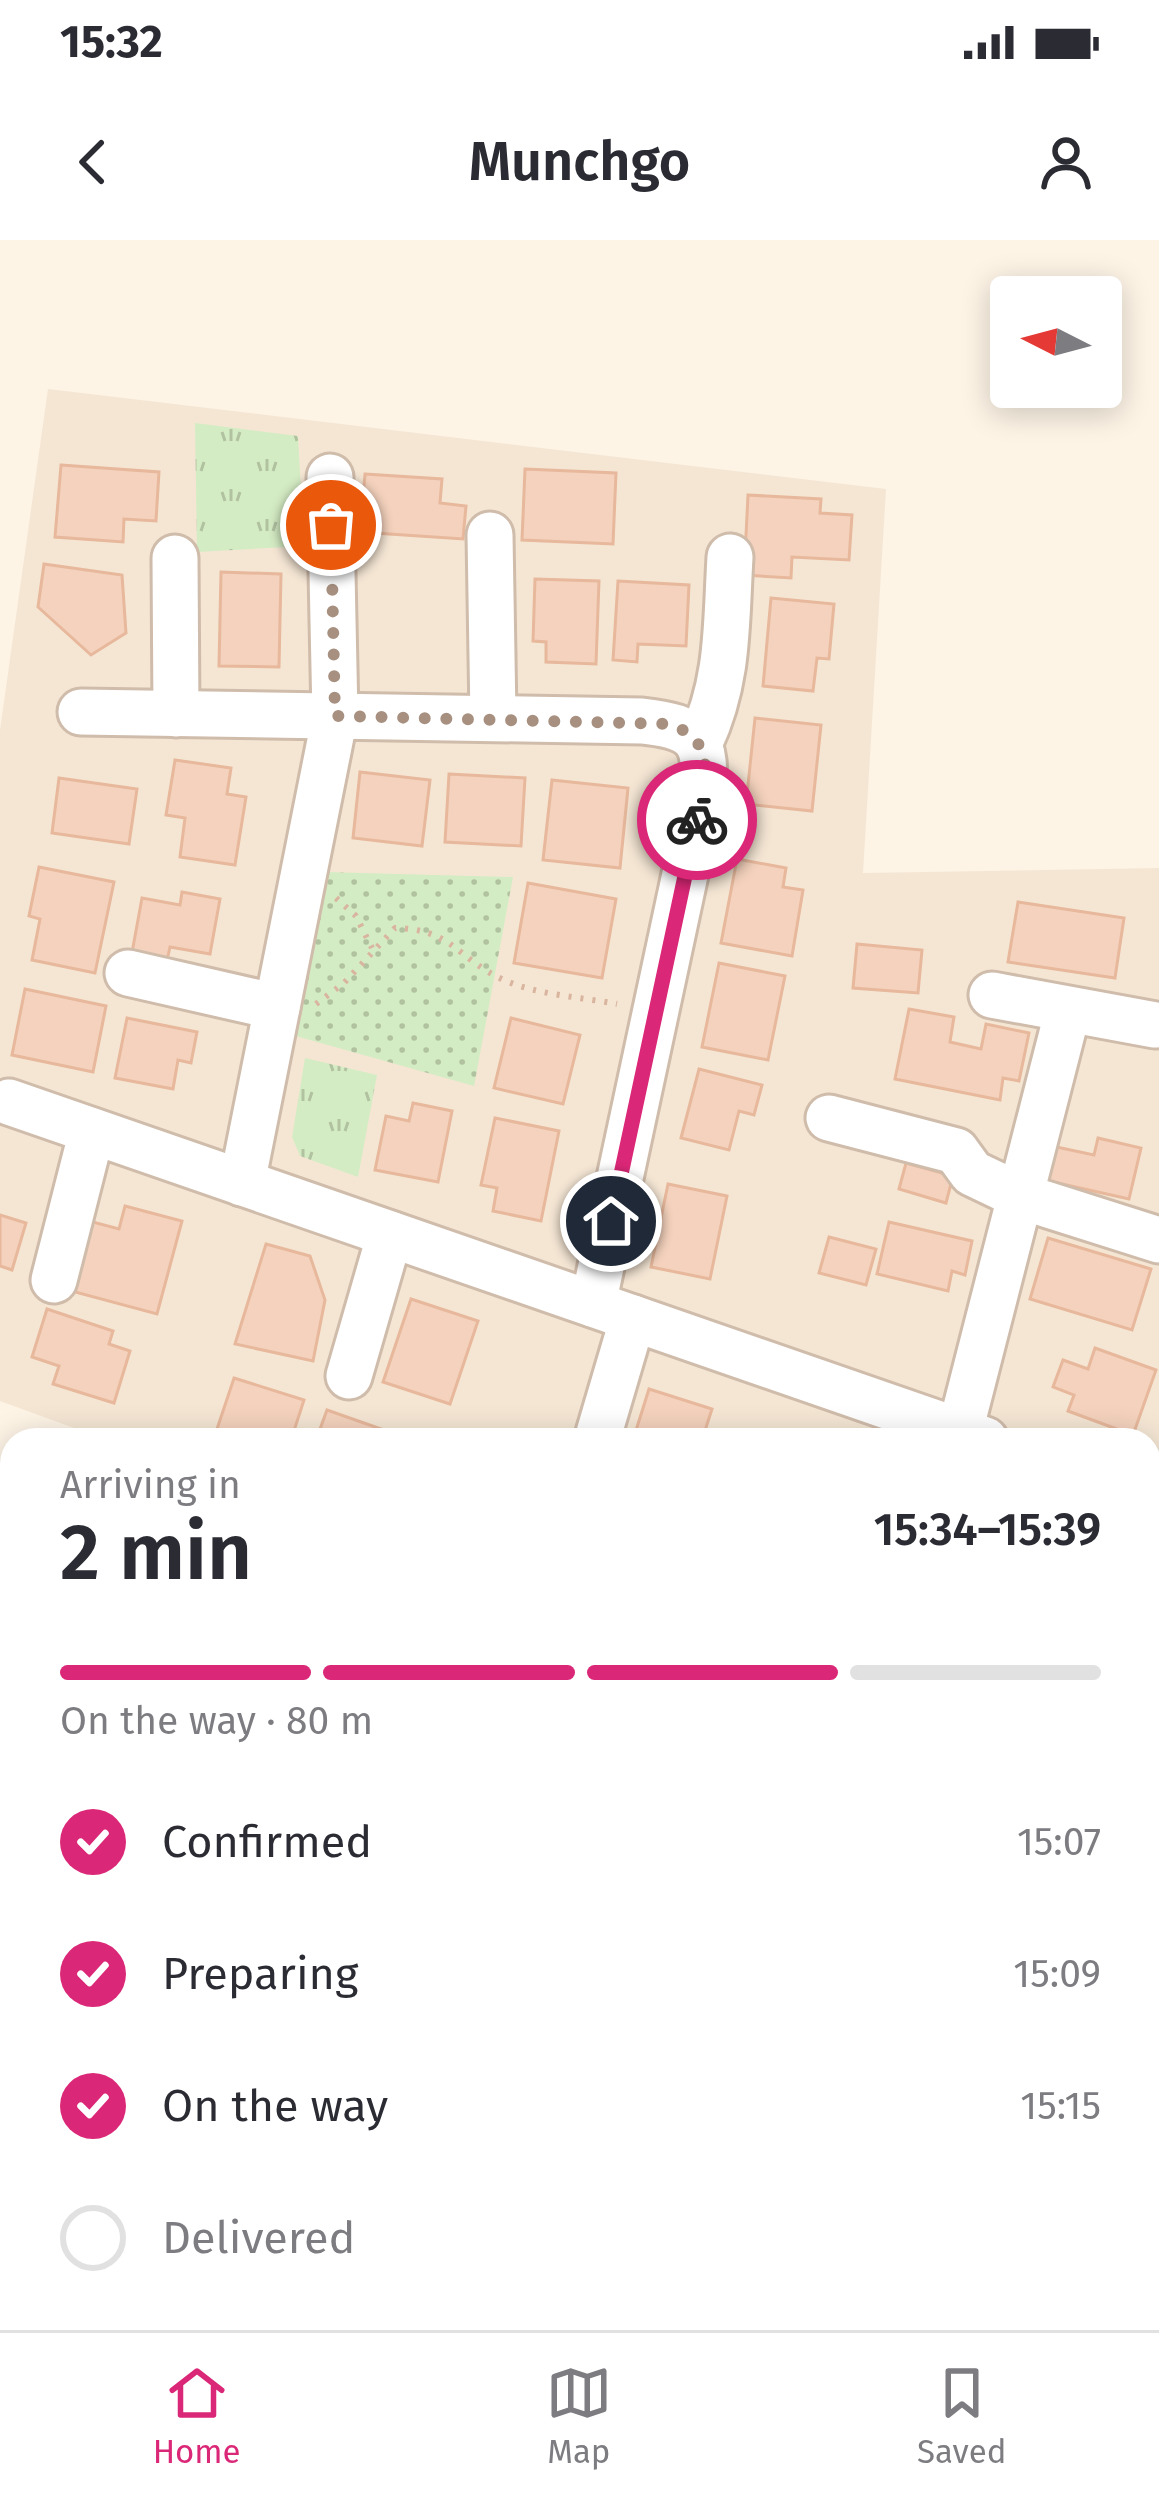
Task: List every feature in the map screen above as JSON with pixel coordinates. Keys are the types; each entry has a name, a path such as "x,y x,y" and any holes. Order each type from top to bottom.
{"street":[{"path":"242,1183 335,716 330,477"},
{"path":"490,535 494,718"},
{"path":"700,742 717,706 724,676 730,557"},
{"path":"175,558 176,714"},
{"path":"81,712 670,724 687,730 700,742 706,765 703,796 656,1012 599,1428"},
{"path":"128,973 277,1007"},
{"path":"992,995 1155,1025"},
{"path":"975,1428 1020,1196 1068,1010"},
{"path":"9,1102 950,1428"},
{"path":"829,1118 956,1151 972,1173 1020,1196 1159,1240"},
{"path":"54,1280 92,1131"},
{"path":"349,1376 390,1234"}],"path":[{"path":"302,883 356,916 372,948"},
{"path":"277,1007 321,1004 395,928 423,928 451,941 479,967 510,983 656,1012"}],"shaded area":[{"path":"48,389 886,489 863,873 1159,868 1159,1428 74,1428 0,1401 0,730"}],"green space":[{"path":"195,423 298,436 304,546 197,552"},
{"path":"325,872 513,877 474,1086 292,1035"},
{"path":"305,1058 377,1075 358,1177 300,1156 292,1137"}],"building":[{"path":"61,465 159,472 156,521 124,519 123,542 55,537"},
{"path":"525,469 616,473 613,544 522,540"},
{"path":"365,474 442,479 440,503 466,506 463,539 360,532"},
{"path":"748,495 821,499 820,513 852,515 849,560 792,557 791,578 744,575"},
{"path":"44,564 122,575 126,633 91,655 38,607"},
{"path":"221,572 281,574 279,667 219,666"},
{"path":"535,579 599,581 596,664 546,662 546,642 533,641"},
{"path":"618,581 689,585 686,646 638,644 637,662 613,660"},
{"path":"771,598 834,604 829,659 817,658 813,691 763,686"},
{"path":"755,718 821,725 812,811 746,804"},
{"path":"175,760 231,768 227,794 246,797 235,865 180,857 185,818 166,815"},
{"path":"360,772 430,780 422,846 353,838"},
{"path":"449,774 525,778 521,846 445,842"},
{"path":"59,778 137,789 129,844 52,833"},
{"path":"552,780 628,788 620,868 543,860"},
{"path":"737,859 786,868 783,887 803,890 792,956 721,943"},
{"path":"39,867 114,882 95,973 32,960 40,919 29,916"},
{"path":"528,883 616,899 602,978 514,963"},
{"path":"182,892 220,899 210,954 170,947 166,965 131,958 142,898 180,905"},
{"path":"1018,902 1124,918 1115,978 1008,962"},
{"path":"857,944 922,950 918,993 853,988"},
{"path":"719,963 785,976 768,1060 702,1047"},
{"path":"25,989 106,1006 93,1072 12,1055"},
{"path":"909,1009 954,1017 950,1042 981,1049 986,1024 1029,1033 1019,1081 1003,1078 1000,1100 895,1079"},
{"path":"127,1018 197,1032 191,1063 178,1060 173,1089 115,1078"},
{"path":"511,1018 580,1035 563,1104 494,1088"},
{"path":"699,1069 762,1085 754,1115 739,1111 729,1150 681,1138"},
{"path":"413,1103 452,1111 438,1182 375,1170 386,1116 409,1121"},
{"path":"495,1118 559,1131 541,1221 493,1211 497,1188 481,1185"},
{"path":"1098,1138 1141,1148 1129,1199 1044,1180 1052,1146 1094,1155"},
{"path":"906,1163 953,1176 946,1203 899,1189"},
{"path":"668,1184 727,1196 710,1279 651,1267"},
{"path":"125,1206 182,1221 157,1314 75,1292 93,1222 119,1229"},
{"path":"0,1215 26,1223 12,1270 0,1266"},
{"path":"889,1222 972,1241 965,1275 952,1271 948,1291 877,1274"},
{"path":"829,1237 876,1249 866,1285 819,1273"},
{"path":"1048,1238 1151,1269 1132,1330 1030,1299"},
{"path":"266,1244 310,1256 325,1300 313,1361 235,1344"},
{"path":"411,1299 478,1321 450,1404 383,1382"},
{"path":"47,1309 113,1331 109,1344 130,1351 114,1403 53,1384 59,1366 32,1357"},
{"path":"1095,1348 1156,1370 1135,1428 1114,1428 1068,1411 1074,1395 1053,1387 1063,1360 1088,1369"},
{"path":"234,1378 304,1400 295,1428 217,1428"},
{"path":"649,1389 712,1409 706,1428 637,1428"},
{"path":"327,1410 378,1428 320,1428"}],"way so far":[{"path":"331,525 335,716 670,724 687,730 700,742 706,765 697,820"}],"route":[{"path":"611,1221 697,820"}]}
